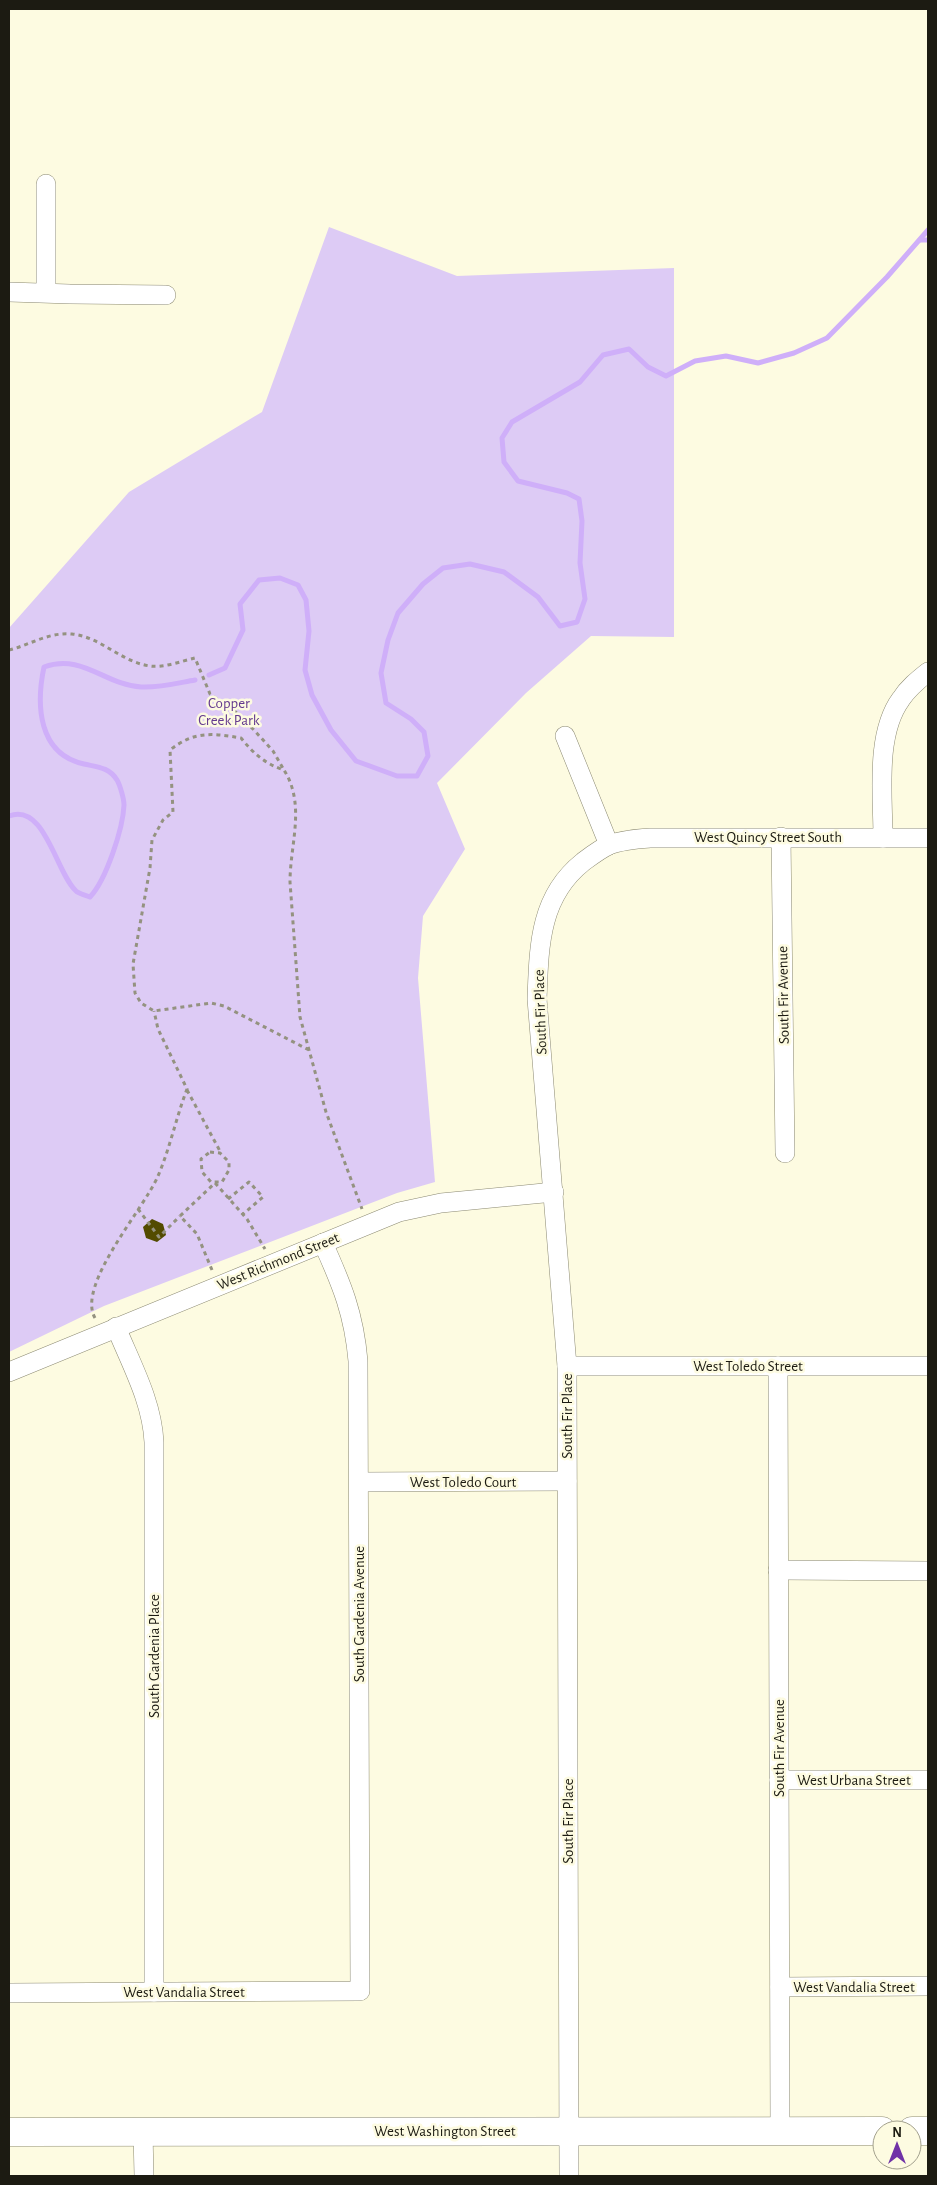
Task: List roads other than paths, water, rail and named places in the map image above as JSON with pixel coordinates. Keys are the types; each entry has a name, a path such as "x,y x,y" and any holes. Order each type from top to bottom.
{"main road":[{"name":"West Washington Street","path":"9,2132 872,2131"}],"street":[{"path":"46,184 46,292"},
{"path":"9,292 166,295"},
{"path":"883,838 884,756 887,730 900,699 928,672"},
{"path":"565,736 609,845"},
{"name":"South Fir Avenue","path":"781,837 785,1153"},
{"name":"West Quincy Street South","path":"609,845 651,838 928,838"},
{"name":"South Fir Place","path":"569,2132 567,1366 554,1192 537,1007 541,941 545,919 561,883 591,856 609,845"},
{"name":"West Richmond Street","path":"10,1371 383,1218 419,1206 554,1192"},
{"name":"South Gardenia Avenue","path":"323,1243 345,1293 356,1333 358,1360 360,1991"},
{"name":"South Gardenia Place","path":"116,1328 151,1415 154,1434 154,1992"},
{"name":"West Toledo Street","path":"567,1366 928,1366"},
{"name":"South Fir Avenue","path":"778,1366 780,2131"},
{"name":"West Toledo Court","path":"359,1482 567,1481"},
{"path":"778,1570 928,1571"},
{"name":"West Urbana Street","path":"779,1780 928,1780"},
{"name":"West Vandalia Street","path":"780,1987 928,1986"},
{"name":"West Vandalia Street","path":"9,1993 360,1991"},
{"path":"144,2132 144,2176"},
{"path":"569,2132 569,2176"}],"waterway":[{"path":"209,675 225,668 243,630 240,604 259,580 280,578 298,585 306,600 309,631 305,670 312,695 331,730 356,761 397,776 417,776 428,756 424,732 411,719 386,703 381,673 388,640 398,613 423,584 443,568 470,564 504,572 538,597 560,626 577,622 585,599 580,563 582,521 579,499 567,493 518,481 504,462 502,438 512,422 580,382 603,355 629,349 648,367 666,376 695,361 726,356 758,363 794,353 827,338 887,277 928,230"},
{"path":"920,240 928,240"},
{"path":"9,816 21,814 32,819 41,829 69,882 77,892 90,897 102,879 113,854 121,827 123,799 118,782 110,772 69,759 57,750 49,739 41,712 40,697 44,667 70,664 128,685 141,687 162,686 195,680"}],"park label":[{"name":"Copper Creek Park","path":"229,712"}]}
